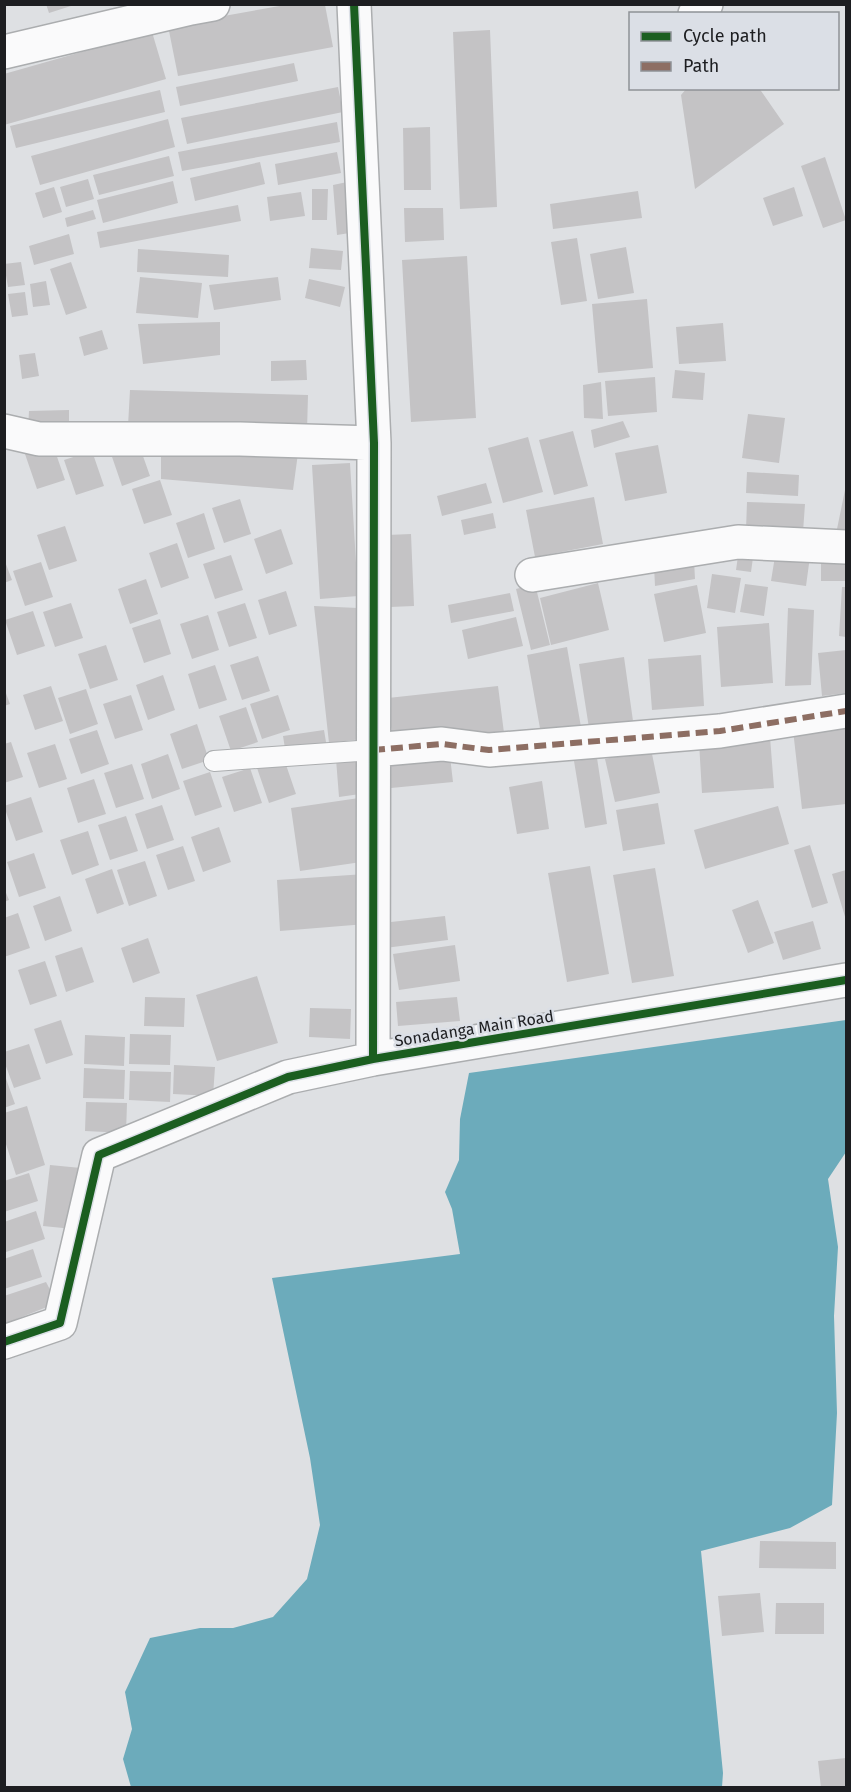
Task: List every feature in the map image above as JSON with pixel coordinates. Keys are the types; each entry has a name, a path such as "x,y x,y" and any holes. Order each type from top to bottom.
{"street":[{"path":"4,52 213,4"},
{"path":"354,4 374,443 373,1059"},
{"path":"4,431 39,440 374,443"},
{"path":"532,575 738,542 846,547"},
{"path":"373,750 442,744 489,750 720,731 846,711"},
{"name":"Sonadanga Main Road","path":"4,1342 60,1323 99,1155 288,1077 373,1059 846,980"}],"lane":[{"path":"214,761 373,750"}],"water":[{"path":"846,1020 846,1152 828,1179 838,1247 834,1316 837,1413 832,1505 790,1528 701,1551 723,1773 722,1787 131,1787 123,1759 132,1729 125,1692 150,1638 200,1628 233,1628 273,1617 307,1579 320,1525 310,1458 272,1278 460,1254 452,1209 445,1192 459,1160 460,1119 469,1073"}],"building":[{"path":"46,4 74,4 74,5 49,13"},
{"path":"285,5 325,5 333,47 178,76 168,26"},
{"path":"490,30 497,207 460,209 453,32"},
{"path":"152,32 166,79 4,125 4,74"},
{"path":"294,63 298,81 180,106 176,87"},
{"path":"338,87 343,112 187,144 181,118"},
{"path":"160,90 165,112 16,148 10,126"},
{"path":"685,90 760,90 784,124 695,189 681,95"},
{"path":"168,119 175,147 40,185 31,156"},
{"path":"337,122 340,142 182,171 178,152"},
{"path":"430,127 431,190 404,190 403,128"},
{"path":"337,152 341,173 278,185 275,164"},
{"path":"169,156 174,176 99,195 93,175"},
{"path":"825,157 846,220 823,228 801,166"},
{"path":"260,162 265,184 195,201 190,178"},
{"path":"88,179 94,199 66,207 60,187"},
{"path":"173,181 178,203 103,223 97,200"},
{"path":"352,181 356,232 337,235 333,185"},
{"path":"54,187 62,212 43,218 35,193"},
{"path":"794,187 803,216 773,226 763,198"},
{"path":"312,189 328,189 327,220 312,220"},
{"path":"638,191 642,218 553,229 550,204"},
{"path":"301,192 305,216 270,221 267,197"},
{"path":"238,205 241,221 100,248 97,232"},
{"path":"404,208 443,208 444,240 405,242"},
{"path":"93,210 96,219 67,227 65,218"},
{"path":"69,234 74,254 34,265 29,246"},
{"path":"577,238 587,301 561,305 551,242"},
{"path":"626,247 634,293 598,299 590,254"},
{"path":"311,248 343,251 341,270 309,268"},
{"path":"138,249 229,255 228,277 137,272"},
{"path":"467,256 476,418 411,422 402,260"},
{"path":"21,262 25,285 8,287 4,264"},
{"path":"71,262 87,308 66,315 50,269"},
{"path":"140,277 202,283 198,318 136,313"},
{"path":"278,277 281,300 214,310 209,285"},
{"path":"309,279 345,287 340,307 305,298"},
{"path":"46,281 50,305 33,307 30,284"},
{"path":"25,292 28,315 12,317 8,294"},
{"path":"647,299 653,368 598,373 592,304"},
{"path":"220,322 220,355 143,364 138,324"},
{"path":"723,323 726,361 679,364 676,327"},
{"path":"102,330 108,349 84,356 79,337"},
{"path":"35,353 39,376 22,379 19,355"},
{"path":"306,360 307,380 271,381 271,361"},
{"path":"675,370 705,373 703,400 672,398"},
{"path":"655,377 657,412 608,416 605,381"},
{"path":"601,382 603,419 584,418 583,385"},
{"path":"130,390 308,395 307,431 128,426"},
{"path":"69,410 69,430 28,430 29,411"},
{"path":"748,414 785,418 779,463 742,458"},
{"path":"623,421 630,437 594,448 591,430"},
{"path":"573,431 588,486 554,495 539,440"},
{"path":"528,437 543,492 503,503 488,448"},
{"path":"138,442 150,476 122,486 110,451"},
{"path":"53,445 65,480 37,489 25,454"},
{"path":"658,445 667,493 625,501 615,453"},
{"path":"299,446 293,490 161,479 161,448"},
{"path":"92,451 104,486 76,495 64,460"},
{"path":"350,463 358,596 320,599 312,465"},
{"path":"747,472 799,475 798,496 746,493"},
{"path":"160,480 172,515 144,524 132,489"},
{"path":"486,483 492,503 442,516 437,496"},
{"path":"846,491 846,531 837,529"},
{"path":"594,497 603,544 535,557 526,510"},
{"path":"240,499 251,534 224,543 212,508"},
{"path":"747,502 805,504 803,532 746,530"},
{"path":"204,513 215,549 188,558 176,523"},
{"path":"493,513 496,528 464,535 461,520"},
{"path":"65,526 77,561 49,570 37,535"},
{"path":"281,529 293,564 266,574 254,539"},
{"path":"411,534 414,606 390,607 387,535"},
{"path":"693,541 695,579 655,586 653,545"},
{"path":"740,542 755,543 751,572 736,570"},
{"path":"177,543 189,578 161,588 149,553"},
{"path":"777,544 811,549 806,586 771,581"},
{"path":"821,548 846,550 846,581 821,581"},
{"path":"231,555 243,590 215,599 203,564"},
{"path":"4,559 12,580 4,583"},
{"path":"41,562 53,597 25,606 13,571"},
{"path":"712,574 741,578 735,613 707,608"},
{"path":"146,579 158,614 130,624 118,589"},
{"path":"598,583 609,630 551,645 540,598"},
{"path":"535,584 550,645 531,650 516,589"},
{"path":"745,584 768,587 764,616 740,612"},
{"path":"697,585 706,633 664,642 654,594"},
{"path":"842,587 846,587 846,637 839,636"},
{"path":"286,591 297,626 269,635 258,600"},
{"path":"510,593 514,611 451,623 448,605"},
{"path":"71,603 83,638 55,647 43,612"},
{"path":"245,603 257,638 229,647 217,612"},
{"path":"314,606 358,608 362,739 329,743"},
{"path":"788,608 814,610 811,685 785,686"},
{"path":"33,611 45,646 17,655 5,620"},
{"path":"208,615 219,650 192,659 180,624"},
{"path":"516,617 523,646 468,659 462,630"},
{"path":"160,619 171,654 144,663 132,628"},
{"path":"769,623 773,683 721,687 717,627"},
{"path":"106,645 118,680 90,689 78,654"},
{"path":"567,647 581,727 541,734 527,655"},
{"path":"846,650 846,693 822,696 818,653"},
{"path":"701,655 704,706 652,710 648,659"},
{"path":"258,656 270,691 242,700 230,665"},
{"path":"624,657 633,721 589,728 579,664"},
{"path":"215,665 227,700 199,709 188,674"},
{"path":"163,675 175,710 148,720 136,685"},
{"path":"51,686 63,721 35,730 23,695"},
{"path":"498,686 504,733 393,745 388,698"},
{"path":"4,688 10,704 4,706"},
{"path":"86,689 98,724 70,734 58,698"},
{"path":"131,695 143,730 115,739 103,704"},
{"path":"278,695 290,730 262,739 250,704"},
{"path":"246,707 258,742 231,751 219,716"},
{"path":"197,724 209,760 182,769 170,734"},
{"path":"846,724 846,804 802,809 793,730"},
{"path":"97,730 109,764 81,774 69,739"},
{"path":"324,730 328,754 287,761 283,736"},
{"path":"770,737 774,788 702,793 699,742"},
{"path":"11,742 23,777 4,783 4,744"},
{"path":"55,744 67,779 39,788 27,753"},
{"path":"449,748 453,782 391,788 388,754"},
{"path":"651,749 660,793 615,802 605,759"},
{"path":"168,754 180,789 152,799 141,764"},
{"path":"367,756 367,793 339,797 336,759"},
{"path":"597,758 607,824 585,828 574,761"},
{"path":"284,759 296,794 269,803 257,768"},
{"path":"132,764 144,799 116,808 104,773"},
{"path":"250,768 262,803 234,812 222,777"},
{"path":"210,772 222,807 195,816 183,781"},
{"path":"94,779 106,814 78,823 67,788"},
{"path":"542,781 549,829 517,834 509,787"},
{"path":"31,797 43,832 16,841 4,806"},
{"path":"359,798 368,861 300,871 291,808"},
{"path":"658,803 665,844 623,851 616,810"},
{"path":"162,805 174,840 147,849 135,814"},
{"path":"778,806 789,844 705,869 694,830"},
{"path":"126,816 138,851 110,860 98,825"},
{"path":"219,827 231,862 203,872 191,837"},
{"path":"88,831 99,865 72,875 60,840"},
{"path":"810,845 828,903 812,908 794,850"},
{"path":"183,846 195,881 168,890 156,855"},
{"path":"34,853 46,888 19,897 7,862"},
{"path":"145,861 157,896 129,906 117,870"},
{"path":"590,866 609,974 567,982 548,873"},
{"path":"655,868 674,976 632,983 613,875"},
{"path":"112,869 124,904 97,914 85,879"},
{"path":"846,870 846,920 832,874"},
{"path":"365,874 366,924 280,931 277,880"},
{"path":"4,888 9,900 4,902"},
{"path":"60,896 72,931 45,941 33,906"},
{"path":"758,900 774,943 748,953 732,910"},
{"path":"18,913 30,948 4,957 4,918"},
{"path":"445,916 448,940 385,948 382,923"},
{"path":"813,921 821,949 783,960 774,932"},
{"path":"148,938 160,973 133,983 121,948"},
{"path":"455,945 460,981 399,990 393,954"},
{"path":"82,947 94,982 66,992 55,956"},
{"path":"45,961 57,996 30,1005 18,970"},
{"path":"257,976 278,1043 217,1061 196,995"},
{"path":"145,997 185,998 184,1027 144,1026"},
{"path":"457,997 460,1021 398,1026 396,1002"},
{"path":"310,1008 351,1009 350,1039 309,1037"},
{"path":"61,1020 73,1055 46,1064 34,1029"},
{"path":"130,1034 171,1035 170,1065 129,1064"},
{"path":"85,1035 125,1037 124,1066 84,1064"},
{"path":"29,1044 41,1079 14,1088 4,1061 4,1052"},
{"path":"174,1065 215,1067 213,1096 173,1094"},
{"path":"84,1068 125,1070 124,1099 83,1098"},
{"path":"130,1071 171,1072 170,1102 129,1100"},
{"path":"4,1073 15,1104 4,1108"},
{"path":"86,1102 127,1103 126,1133 85,1131"},
{"path":"27,1106 45,1165 16,1175 4,1138 4,1113"},
{"path":"50,1165 81,1168 73,1229 43,1226"},
{"path":"29,1173 38,1201 4,1212 4,1181"},
{"path":"36,1211 45,1239 6,1252 4,1222"},
{"path":"33,1249 42,1277 4,1289 4,1259"},
{"path":"46,1282 57,1303 4,1324 4,1296"},
{"path":"760,1541 836,1542 836,1569 759,1568"},
{"path":"760,1593 764,1632 722,1636 718,1596"},
{"path":"776,1603 824,1603 824,1634 775,1634"},
{"path":"846,1758 846,1788 821,1788 818,1761"}],"marked path":[{"path":"373,750 442,744 489,750 720,731 846,711"}],"cycle path":[{"path":"354,4 374,443 373,1059"},
{"path":"4,1342 60,1323 99,1155 288,1077 373,1059 846,980"}]}
